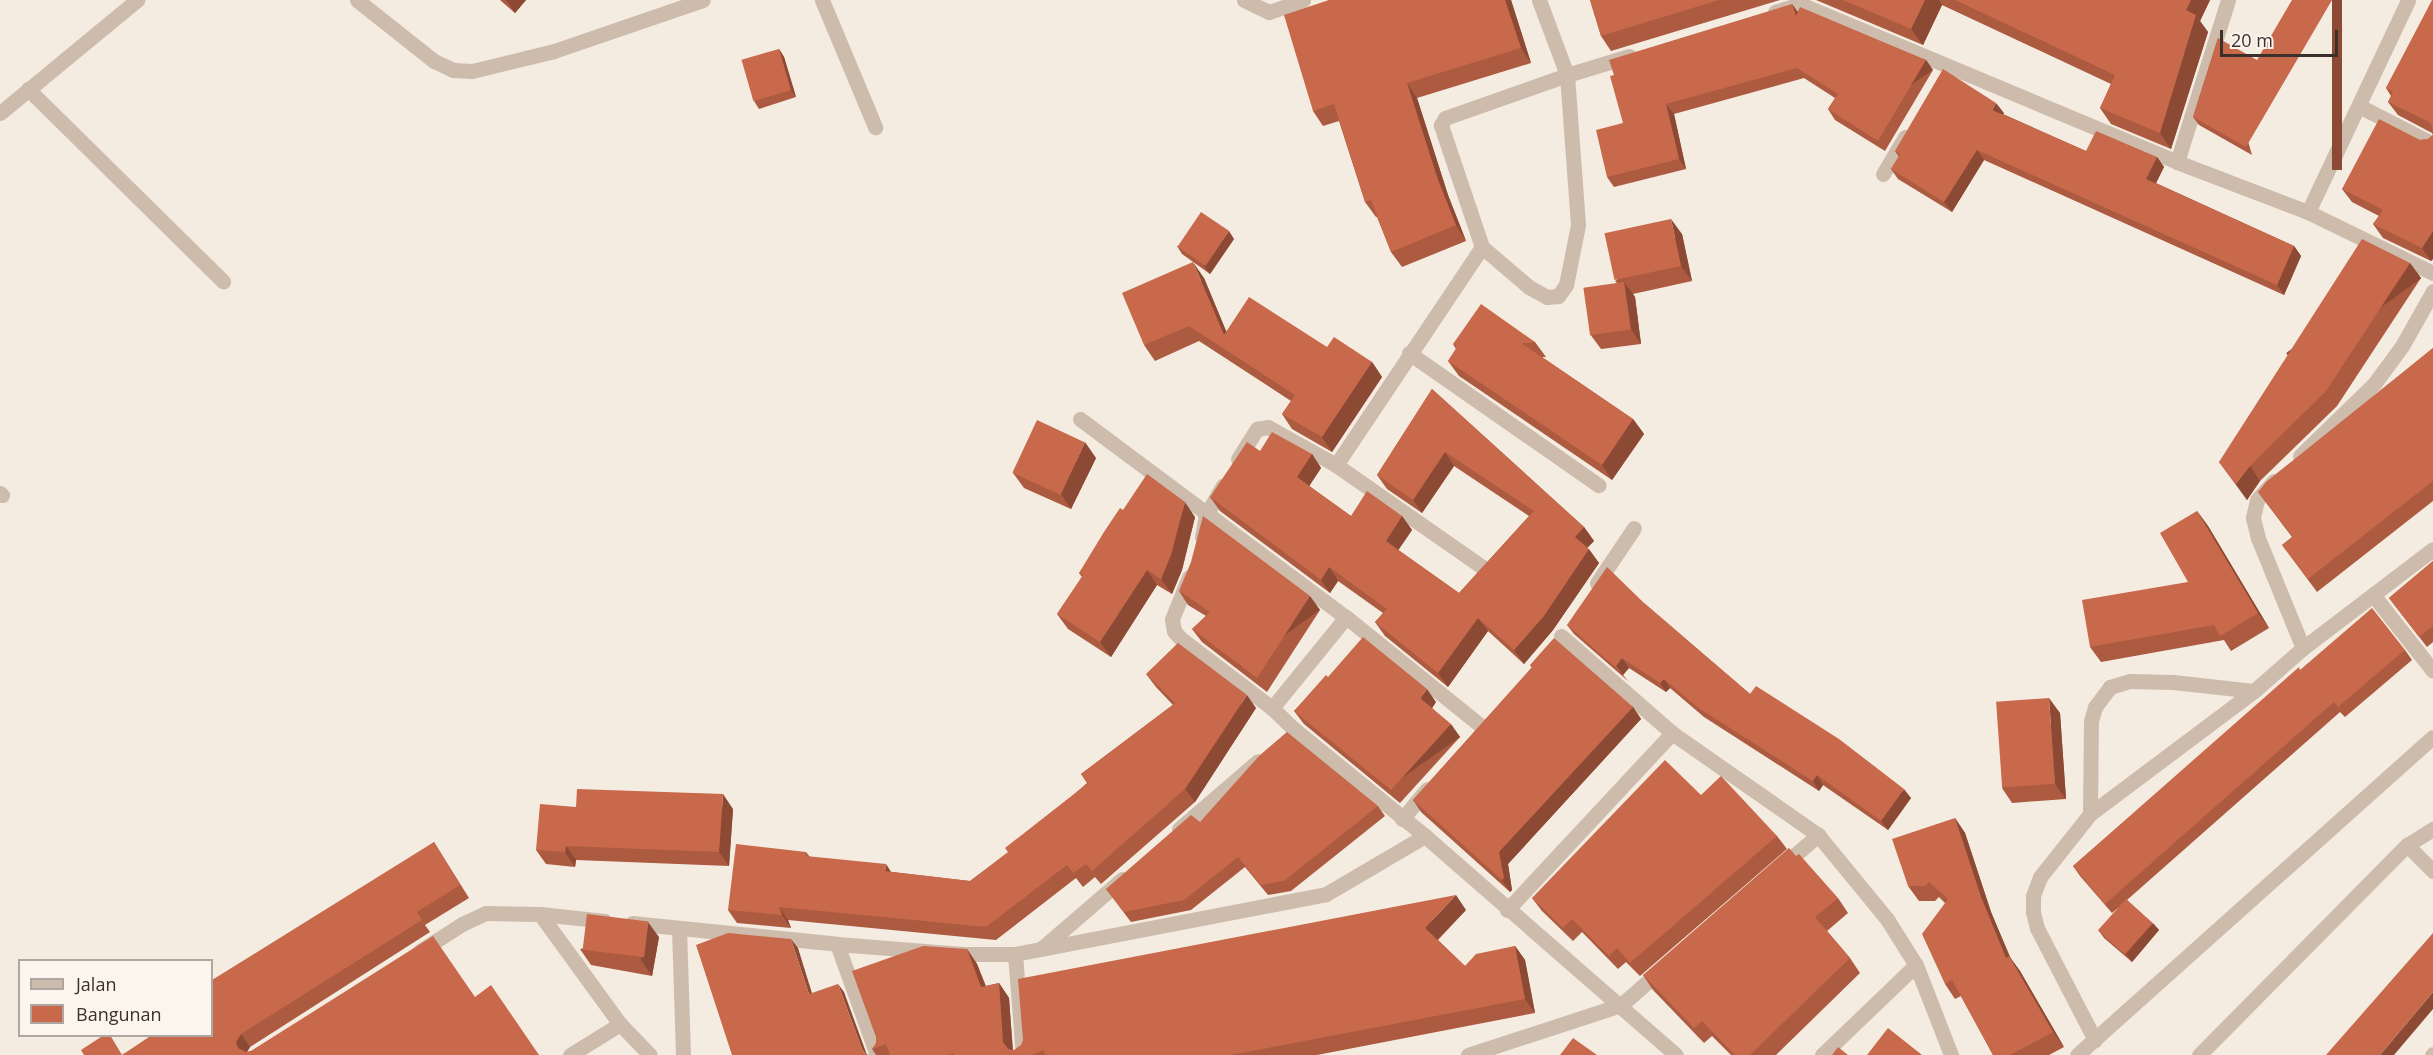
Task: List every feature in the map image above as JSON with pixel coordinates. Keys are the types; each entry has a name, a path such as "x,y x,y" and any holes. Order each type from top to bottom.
{"street":[{"path":"0,113 137,0"},
{"path":"357,0 434,61 453,70 472,71 554,51 703,0"},
{"path":"822,0 875,127"},
{"path":"1244,0 1269,12 1303,0"},
{"path":"1539,0 1567,75 1578,225 1563,290 1556,298 1541,295 1482,247 1440,125 1445,118 1567,75 1645,51"},
{"path":"2308,212 2408,0"},
{"path":"2177,162 2225,1"},
{"path":"1756,18 1800,2 1943,72 2308,212 2433,273"},
{"path":"28,89 223,281"},
{"path":"2359,106 2433,144"},
{"path":"1883,174 1911,125"},
{"path":"1336,465 1482,247"},
{"path":"2304,648 2261,546 2253,518 2257,500 2374,384 2402,346 2433,291"},
{"path":"1409,353 1598,485"},
{"path":"1080,419 1206,516 1346,617 1481,726"},
{"path":"1485,569 1336,465 1268,427 1257,429 1206,516 1195,559 1172,619 1174,631 1272,708 1290,733 1425,836 1507,910 1621,1005 1676,1055"},
{"path":"1587,597 1634,528"},
{"path":"2095,1040 2037,928 2033,904 2040,877 2090,814 2254,691 2304,648 2433,549"},
{"path":"2374,596 2433,671"},
{"path":"1272,708 1346,617"},
{"path":"1560,635 1672,733 1818,835 1887,919 1916,965 1951,1055"},
{"path":"2090,814 2091,721 2096,707 2110,687 2130,681 2164,681 2254,691"},
{"path":"1507,910 1672,733"},
{"path":"2077,1055 2433,737"},
{"path":"1171,837 1268,752"},
{"path":"1402,819 1438,777"},
{"path":"2199,1055 2407,845 2433,829"},
{"path":"1773,873 1818,835"},
{"path":"408,959 462,924 486,914 540,914 837,944 963,954 1015,954 1326,894 1425,836"},
{"path":"2407,845 2433,871"},
{"path":"1038,951 1135,867"},
{"path":"540,914 620,1024 650,1055"},
{"path":"679,927 683,1055"},
{"path":"837,944 878,1055"},
{"path":"1015,954 1023,1055"},
{"path":"1468,1055 1621,1005 1675,958"},
{"path":"1822,1055 1916,965"},
{"path":"570,1055 620,1024"}],"building":[{"path":"1329,0 1505,0 1521,48 1407,83 1438,180 1456,225 1391,252 1371,200 1365,202 1334,104 1313,111 1284,15"},
{"path":"1590,0 1719,0 1601,36"},
{"path":"1843,0 1925,0 1911,29"},
{"path":"1955,0 2191,0 2186,10 2196,15 2160,133 2100,108 2115,75"},
{"path":"2292,0 2332,0 2246,147 2193,117 2218,38 2257,60"},
{"path":"2432,0 2433,135 2429,122 2388,102 2393,92 2386,88"},
{"path":"1792,4 1796,16 1800,7 1926,60 1878,141 1828,109 1838,94 1797,68 1666,104 1679,159 1607,177 1596,130 1623,123 1610,76 1614,75 1609,60"},
{"path":"779,49 791,90 753,101 742,60"},
{"path":"1943,69 1996,103 1992,110 2086,151 2096,131 2157,157 2146,179 2294,246 2277,285 1977,150 1944,202 1891,169 1900,154 1895,151"},
{"path":"2379,119 2420,140 2428,139 2433,135 2433,231 2422,248 2373,224 2383,210 2342,189"},
{"path":"1201,212 1229,231 1206,266 1178,247"},
{"path":"1671,219 1681,266 1614,280 1604,233"},
{"path":"2362,239 2410,263 2326,391 2250,466 2236,484 2219,462"},
{"path":"1193,262 1224,335 1249,297 1327,347 1334,337 1372,362 1322,437 1282,414 1295,395 1189,326 1144,345 1122,293"},
{"path":"1624,282 1631,330 1590,335 1583,288"},
{"path":"1481,304 1535,342 1521,343 1633,419 1602,465 1448,361 1457,347 1453,344"},
{"path":"2433,348 2433,481 2308,579 2282,545 2293,537 2258,492 2266,482"},
{"path":"1432,389 1584,527 1575,537 1589,549 1544,616 1514,650 1478,618 1438,673 1375,622 1387,609 1329,567 1321,580 1210,497 1247,442 1260,451 1272,432 1312,454 1297,477 1351,516 1367,491 1402,516 1386,541 1459,593 1534,511 1445,452 1413,500 1377,475"},
{"path":"1037,420 1085,442 1061,495 1012,473"},
{"path":"1147,474 1185,502 1171,555 1161,579 1147,570 1100,642 1057,614 1083,575 1079,573 1104,532 1120,508 1123,510"},
{"path":"2197,511 2258,613 2220,636 2214,625 2090,647 2082,600 2188,582 2160,533"},
{"path":"1203,516 1310,596 1257,678 1192,629 1210,612 1179,591 1191,562"},
{"path":"2433,561 2433,626 2419,637 2389,598"},
{"path":"1607,567 1644,603 1750,694 1756,686 1839,739 1904,789 1881,821 1817,775 1813,781 1697,707 1664,679 1660,683 1622,658 1616,666 1621,672 1567,625"},
{"path":"2372,608 2405,650 2338,707 2334,702 2105,904 2073,866 2299,667 2300,670"},
{"path":"1363,637 1427,689 1420,698 1451,724 1391,790 1294,711"},
{"path":"1554,638 1633,707 1499,852 1504,878 1502,880 1413,800 1532,667 1530,665"},
{"path":"1178,643 1247,695 1185,789 1092,871 1086,864 1073,873 1067,865 986,927 779,907 782,915 728,910 736,844 806,852 806,856 886,864 885,871 970,881 1008,852 1005,848 1088,783 1081,774 1175,703 1146,674"},
{"path":"2049,698 2055,784 2002,787 1996,702"},
{"path":"1287,732 1378,806 1284,881 1261,885 1238,857 1184,900 1124,912 1106,889 1191,815 1200,822 1259,756"},
{"path":"1665,760 1701,795 1721,776 1777,836 1630,963 1617,948 1609,956 1572,919 1563,928 1532,898"},
{"path":"577,789 723,794 719,852 566,846 565,852 536,850 540,804 576,807"},
{"path":"1955,818 1981,897 2006,958 2009,956 2053,1032 2010,1055 1993,1055 1952,980 1945,984 1922,934 1948,899 1929,882 1925,886 1908,886 1892,839"},
{"path":"434,842 460,885 417,912 422,920 241,1034 236,1042 238,1048 246,1052 251,1051 433,936 475,997 491,985 539,1055 122,1055 149,1037 213,1037 213,979"},
{"path":"1789,848 1796,856 1799,854 1838,898 1815,917 1850,958 1750,1055 1735,1055 1702,1021 1694,1028 1643,975"},
{"path":"1456,895 1425,928 1465,966 1476,954 1515,946 1525,999 1231,1055 1045,1055 1044,1050 1032,1055 954,1055 954,1053 949,1055 890,1055 886,1044 872,1049 876,1043 876,1037 852,971 923,946 967,949 981,987 999,983 1003,1042 1008,1049 1014,1050 1021,1045 1023,1040 1018,979"},
{"path":"2126,899 2153,923 2125,954 2098,930"},
{"path":"587,914 649,922 644,957 583,950"},
{"path":"728,933 791,939 809,994 838,984 862,1049 865,1054 870,1055 732,1055 696,945"},
{"path":"2433,933 2433,992 2380,1055 2326,1055"},
{"path":"1888,1028 1922,1055 1867,1055"},
{"path":"101,1037 111,1037 122,1055 84,1055 81,1050"},
{"path":"1573,1038 1597,1055 1560,1055"},
{"path":"1838,1047 1848,1055 1832,1055"}]}
